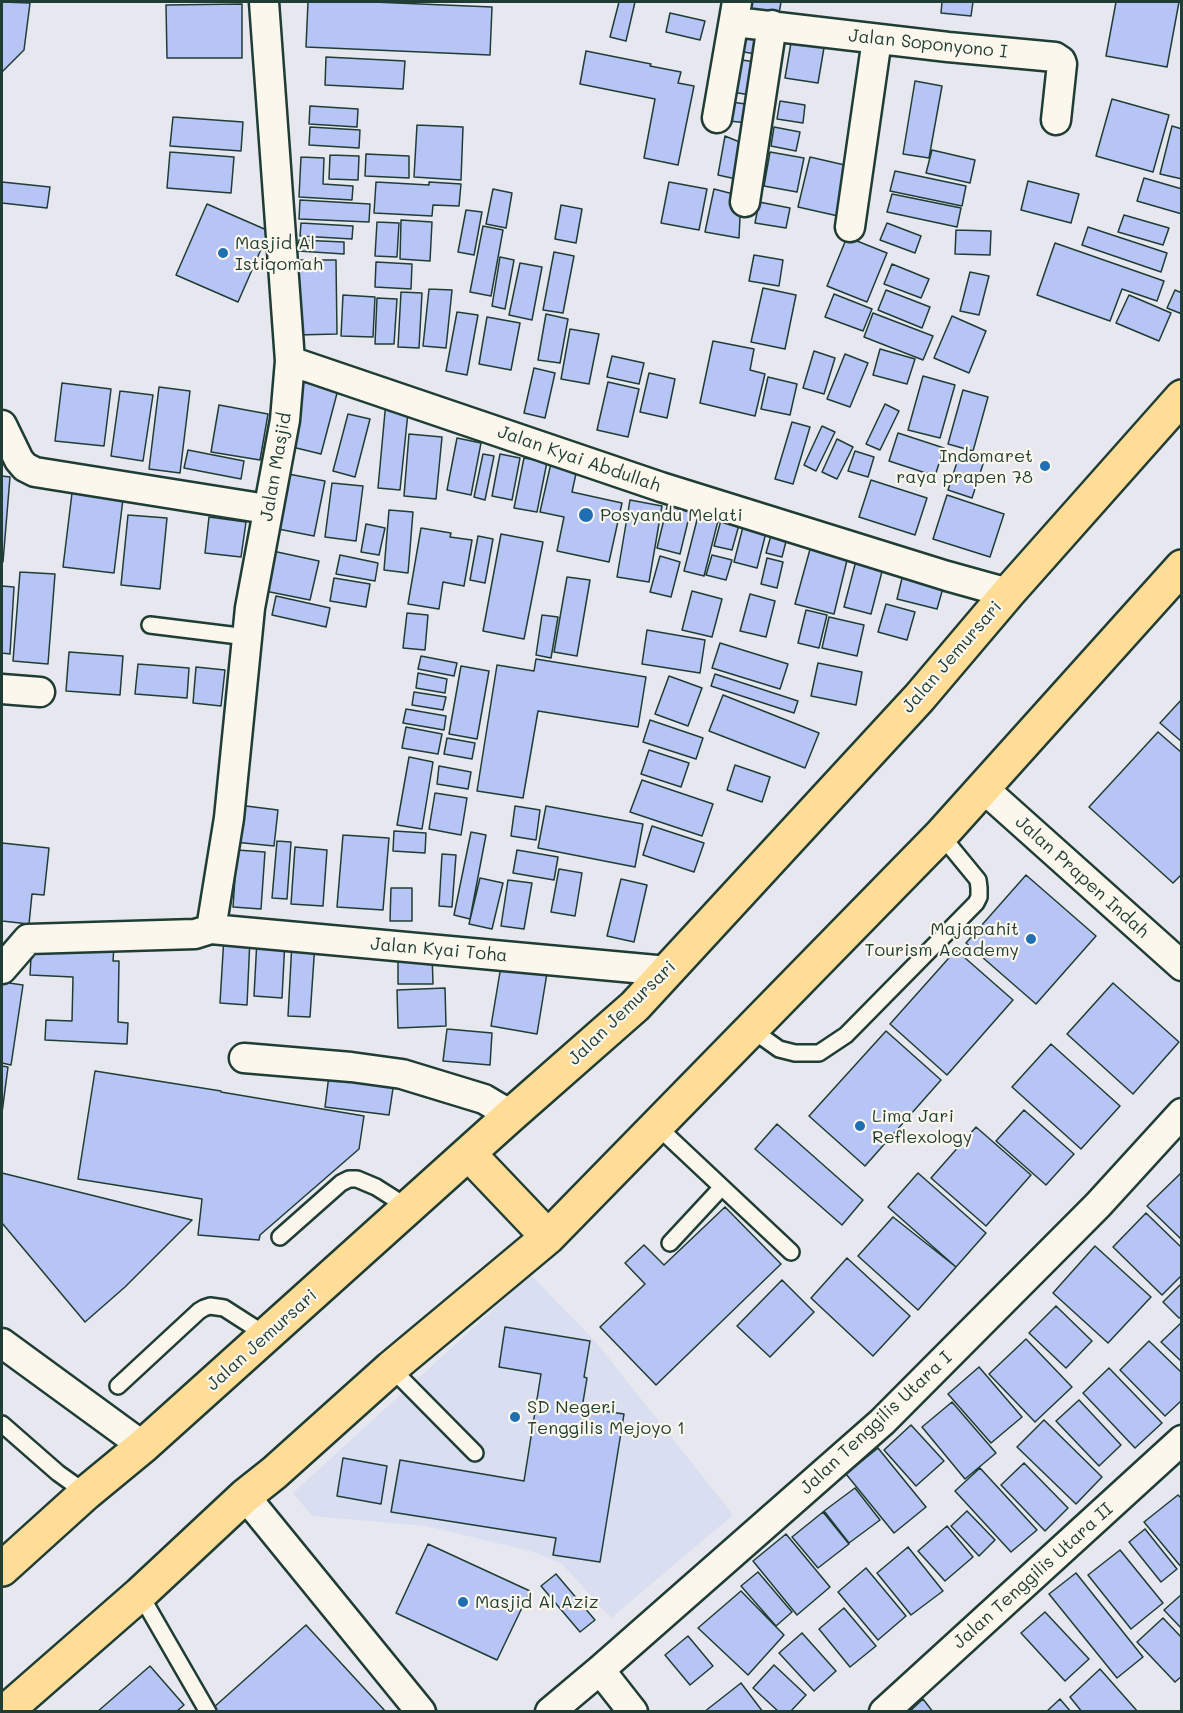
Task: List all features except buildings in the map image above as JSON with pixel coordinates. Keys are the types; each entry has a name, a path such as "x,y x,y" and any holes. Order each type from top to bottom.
{"main road":[{"name":"Jalan Jemursari","path":"2,1569 635,1006 919,698 1008,592 1182,397"},
{"path":"5,1712 391,1368 548,1237 941,835 1182,567"},
{"path":"469,1154 548,1237"}],"street":[{"name":"Jalan Masjid","path":"211,929 229,818 253,592 285,420 290,361 264,2"},
{"name":"Jalan Soponyono I","path":"717,118 736,12 772,26 1055,57 1062,64 1056,120"},
{"path":"745,202 772,26"},
{"path":"850,226 877,39"},
{"name":"Jalan Kyai Abdullah","path":"290,361 661,487 947,576 1008,592"},
{"path":"2,425 19,460 25,467 35,472 254,507"},
{"path":"2,688 40,692"},
{"name":"Jalan Prapen Indah","path":"983,788 1182,966"},
{"name":"Jalan Kyai Toha","path":"2,969 28,939 195,934 211,929 668,971"},
{"path":"244,1058 351,1067 402,1074 484,1099 511,1114"},
{"name":"Jalan Tenggilis Utara I","path":"550,1712 882,1422 1098,1205 1182,1113"},
{"path":"2,1343 143,1446"},
{"name":"Jalan Tenggilis Utara II","path":"884,1712 1182,1440"},
{"path":"245,1496 421,1712"},
{"path":"600,1670 633,1712"}],"lane":[{"path":"150,624 247,637"},
{"path":"752,1029 779,1049 795,1053 819,1053 846,1035 976,903 980,888 978,880 941,835"},
{"path":"657,1126 791,1252"},
{"path":"280,1237 340,1183 349,1179 357,1179 376,1187 410,1208"},
{"path":"670,1243 722,1187"},
{"path":"118,1386 199,1311 210,1306 224,1308 266,1335"},
{"path":"391,1368 475,1453"},
{"path":"2,1424 58,1473 86,1493"},
{"path":"140,1594 208,1712"}],"shaded area":[{"name":"SD Negeri Tenggilis Mejoyo 1","path":"531,1275 596,1342 733,1515 611,1618 562,1564 534,1552 426,1526 312,1516 293,1493"}],"place":[{"name":"Masjid Al Istiqomah","path":"223,253"},
{"name":"Indomaret raya prapen 78","path":"1045,466"},
{"name":"Posyandu Melati","path":"586,515"},
{"name":"Majapahit Tourism Academy","path":"1031,939"},
{"name":"Lima Jari Reflexology","path":"860,1126"},
{"name":"SD Negeri Tenggilis Mejoyo 1","path":"515,1417"},
{"name":"Masjid Al Aziz","path":"463,1602"}]}
